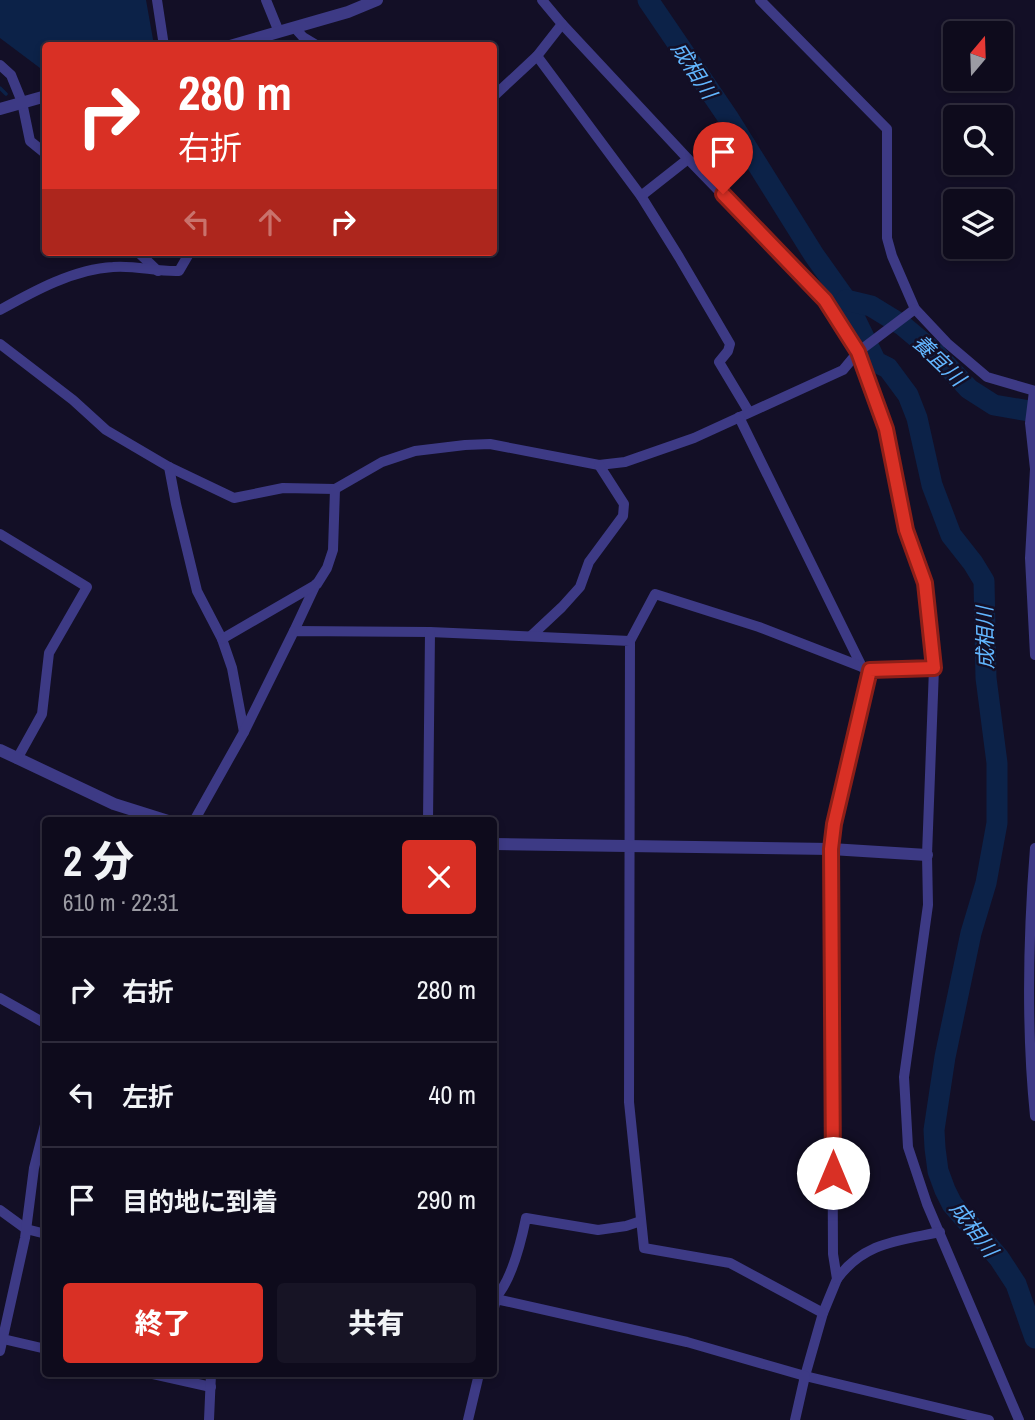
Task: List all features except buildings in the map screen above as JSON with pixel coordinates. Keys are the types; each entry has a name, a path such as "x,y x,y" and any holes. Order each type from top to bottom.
{"street":[{"path":"157,0 163,42"},
{"path":"266,0 279,32"},
{"path":"244,42 348,12 377,0"},
{"path":"542,0 688,159 825,300 858,352 886,429 906,530 925,583 934,668 927,855 928,905 904,1077 908,1147 927,1204 1019,1420"},
{"path":"760,0 887,129 887,238 915,309 987,377 1035,391 1030,422 1035,469 1030,558 1035,655"},
{"path":"497,93 537,56 562,24"},
{"path":"294,27 311,42"},
{"path":"537,56 641,197 680,257 730,344 719,362 866,668 831,849 833,1254 837,1279"},
{"path":"0,65 11,75 22,102 30,141 42,151"},
{"path":"0,109 42,97"},
{"path":"641,197 688,159"},
{"path":"142,256 159,271"},
{"path":"0,310 54,282 85,272 110,267 179,271 188,256"},
{"path":"0,344 73,400 106,430 169,467 234,498 283,488 335,489 382,462 415,451 465,445 490,444 599,465 625,462 694,438 843,370 858,352 915,309"},
{"path":"531,636 580,587 589,562 623,516 624,504 599,465"},
{"path":"169,467 197,591 222,639 232,668 244,732"},
{"path":"196,817 244,732 327,568 333,550 335,489"},
{"path":"0,534 87,587 49,653 42,714 17,759"},
{"path":"222,639 317,584"},
{"path":"823,1312 730,1264 644,1248 629,1102 630,640 656,594 759,627 866,668 934,668"},
{"path":"294,631 430,632 630,640"},
{"path":"428,817 430,632"},
{"path":"0,750 114,804 155,817"},
{"path":"497,844 831,849 927,855"},
{"path":"1035,848 1028,961 1035,1116"},
{"path":"0,998 42,1022"},
{"path":"0,1351 42,1137"},
{"path":"0,1210 26,1229 42,1233"},
{"path":"497,1296 520,1247 526,1218 598,1230 641,1221"},
{"path":"794,1420 823,1312 837,1279 847,1265 861,1254 890,1242 940,1232"},
{"path":"497,1303 687,1342 805,1376 989,1420"},
{"path":"3,1339 42,1348"},
{"path":"166,1377 211,1387"},
{"path":"209,1420 211,1377"},
{"path":"468,1420 478,1377"}],"water":[{"path":"0,0 146,0 153,42 42,42 42,73 40,68 0,38"}],"waterway":[{"name":"成相川","path":"648,0 846,300 876,362 888,368 908,395 917,418 932,485 951,535 984,581 986,678 997,763 997,823 986,883 971,933 945,1057 934,1130 935,1148 938,1171 952,1204 999,1258 1016,1284 1035,1338"},
{"path":"0,88 6,94"},
{"name":"養宜川","path":"846,300 871,306 902,325 933,351 969,389 994,405 1035,412"}],"route":[{"path":"723,194 825,300 858,352 886,429 906,530 925,583 930,621 934,668 870,670 834,824 831,849 833,1173"}]}
